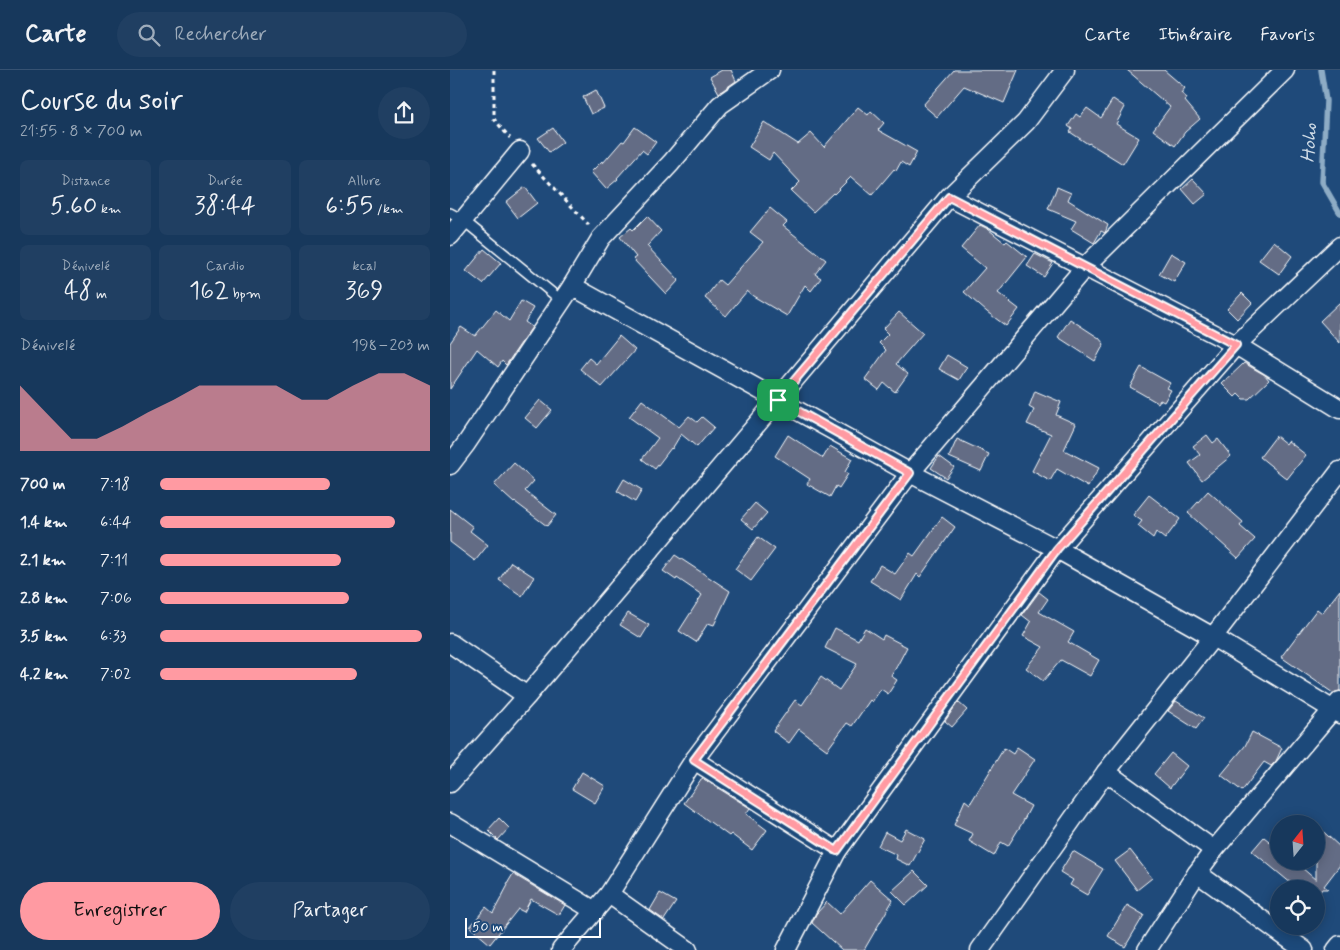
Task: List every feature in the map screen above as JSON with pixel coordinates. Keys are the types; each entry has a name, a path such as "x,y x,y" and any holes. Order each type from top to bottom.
{"street":[{"path":"450,464 466,444 602,238 671,163 720,105 770,70"},
{"path":"450,783 527,696 949,197 1026,122 1065,70"},
{"path":"561,950 609,894 694,760 910,473 1085,267 1285,70"},
{"path":"450,236 456,216 520,151"},
{"path":"949,197 1236,345 1340,409"},
{"path":"786,950 837,851 1057,549 1236,345 1340,246"},
{"path":"572,286 910,473 1057,549 1337,708 1214,850 1147,950"},
{"path":"980,950 1106,772 1340,472"},
{"path":"450,643 527,696"},
{"path":"694,760 837,851"},
{"path":"1106,772 1214,850"},
{"path":"450,823 595,912"},
{"path":"1197,873 1304,950"},
{"path":"609,894 688,950"},
{"path":"1336,950 1340,945"}],"lane":[{"path":"456,216 562,301"}],"building":[{"path":"722,70 731,70 736,81 719,93 710,77"},
{"path":"954,70 1018,70 1004,103 964,86 937,117 923,105"},
{"path":"1127,70 1164,70 1185,88 1181,93 1187,98 1185,101 1200,119 1185,132 1175,146 1153,130 1170,107"},
{"path":"596,90 604,108 591,114 583,97"},
{"path":"1113,99 1125,107 1116,124 1139,138 1123,164 1070,132 1072,129 1068,126 1076,114 1080,117 1087,108 1101,118"},
{"path":"858,107 868,115 871,111 884,123 878,130 917,152 909,167 901,162 896,171 894,169 872,195 851,177 813,212 791,191 800,182 773,153 769,160 749,147 764,122 798,144 811,133 824,147"},
{"path":"635,127 656,142 647,154 642,150 618,179 606,189 591,172 602,161 603,163 622,141 624,142"},
{"path":"553,128 563,142 549,152 538,138"},
{"path":"1193,179 1207,194 1195,204 1182,189"},
{"path":"525,187 537,203 518,218 506,202"},
{"path":"1057,187 1071,193 1068,200 1108,225 1105,233 1101,231 1094,243 1071,229 1076,221 1048,209"},
{"path":"770,208 787,222 783,226 826,260 815,274 821,278 811,291 805,285 787,316 747,291 726,316 705,298 719,280 725,285 763,242 750,232"},
{"path":"647,216 661,231 647,246 679,280 666,294 633,259 636,257 620,237 631,228 633,230"},
{"path":"980,225 1005,243 1007,241 1027,257 998,293 1019,309 1006,326 964,292 985,268 961,248"},
{"path":"1274,241 1292,256 1279,274 1259,260"},
{"path":"484,249 501,263 483,284 466,271"},
{"path":"1171,253 1186,262 1174,282 1159,274"},
{"path":"1035,254 1053,263 1044,277 1027,266"},
{"path":"1242,293 1252,303 1237,319 1227,309"},
{"path":"521,301 533,308 525,322 532,327 506,365 502,361 498,367 477,349 450,389 450,343 461,327 475,336 496,310 509,321"},
{"path":"1340,302 1340,343 1320,321"},
{"path":"899,312 923,333 896,364 908,374 895,392 884,383 879,390 865,379 886,350 879,343 888,334 883,329"},
{"path":"1070,319 1099,338 1104,344 1095,361 1058,337"},
{"path":"619,336 635,350 602,387 580,369 589,358 596,364"},
{"path":"947,355 967,367 959,380 939,369"},
{"path":"1244,363 1265,375 1269,380 1249,399 1243,399 1238,394 1235,397 1222,384"},
{"path":"1141,367 1170,383 1167,388 1171,390 1164,402 1160,400 1158,403 1130,387"},
{"path":"1035,391 1061,402 1056,415 1076,424 1064,450 1099,468 1088,487 1057,469 1050,481 1032,471 1051,434 1027,424 1034,410 1029,407"},
{"path":"540,400 552,410 537,428 525,418"},
{"path":"642,400 679,427 689,416 697,422 702,417 714,427 697,447 681,434 672,449 655,469 642,459 658,438 629,417"},
{"path":"788,435 823,458 830,446 852,459 845,472 848,474 839,488 836,486 830,497 807,484 810,479 775,456"},
{"path":"1207,435 1213,443 1218,439 1231,456 1202,480 1189,463 1200,455 1193,446"},
{"path":"1276,436 1286,444 1288,441 1306,455 1287,479 1260,457"},
{"path":"957,439 989,454 981,471 949,457"},
{"path":"939,456 954,467 946,478 931,468"},
{"path":"514,463 534,481 525,491 556,515 547,526 514,503 494,485"},
{"path":"624,479 642,490 635,502 617,491"},
{"path":"1208,491 1243,522 1240,526 1255,539 1238,558 1188,513"},
{"path":"1149,495 1180,519 1165,539 1156,532 1153,538 1138,526 1142,521 1133,515"},
{"path":"755,503 767,513 753,529 741,519"},
{"path":"450,509 473,527 470,531 488,545 475,561 450,542"},
{"path":"942,517 955,527 920,577 917,574 901,600 870,581 880,565 895,574 910,553 914,556"},
{"path":"758,537 775,549 751,581 735,569"},
{"path":"675,555 730,591 714,625 708,623 696,642 679,631 702,595 663,571"},
{"path":"511,562 534,577 522,596 499,580"},
{"path":"1340,590 1340,691 1333,693 1281,657 1317,609 1322,613"},
{"path":"1039,592 1048,599 1039,612 1074,632 1068,642 1099,660 1090,676 1061,660 1043,681 1026,668 1043,647 1023,636 1031,622 1022,615"},
{"path":"628,613 649,625 641,638 620,625"},
{"path":"835,628 858,640 865,628 882,639 884,635 907,647 891,676 897,680 888,694 881,689 872,702 870,700 852,726 847,723 827,750 799,729 789,743 773,731 795,700 802,705 821,677 839,690 857,664 825,648"},
{"path":"1176,701 1204,718 1196,729 1168,711"},
{"path":"958,702 967,710 952,727 945,721"},
{"path":"1252,732 1282,748 1276,761 1271,766 1264,762 1242,791 1221,775 1245,746"},
{"path":"1017,747 1035,759 1011,795 1031,806 1008,846 1001,842 994,856 969,841 973,834 954,825 965,800 970,804 1004,748 1013,754"},
{"path":"1171,753 1187,766 1170,788 1154,774"},
{"path":"582,772 605,786 595,803 572,789"},
{"path":"702,778 750,808 746,814 767,830 752,850 731,834 729,836 684,803"},
{"path":"499,818 509,828 498,840 488,830"},
{"path":"906,829 925,839 910,866 896,859 897,855 878,846 885,832 900,840"},
{"path":"1325,833 1340,847 1340,865 1325,885 1325,880 1316,880 1316,870 1325,870"},
{"path":"1264,837 1270,842 1270,866 1252,851"},
{"path":"1130,850 1152,878 1137,890 1115,861"},
{"path":"1073,851 1103,869 1087,895 1070,885 1073,880 1060,872"},
{"path":"1275,870 1304,870 1316,880 1287,880"},
{"path":"914,871 928,885 906,905 892,891"},
{"path":"513,874 565,905 559,915 531,899 524,912 518,909 490,944 470,927 486,907 493,913"},
{"path":"870,880 893,900 864,950 842,950 812,923 816,914 827,902 840,914"},
{"path":"660,893 676,902 664,920 650,910"},
{"path":"1127,905 1144,915 1125,947 1108,936"}],"waterway":[{"name":"Hoho","path":"1321,70 1326,101 1322,182 1340,213"}],"route":[{"path":"949,197 1236,345 1057,549 837,851 694,760 910,473 778,400 949,197"}]}
